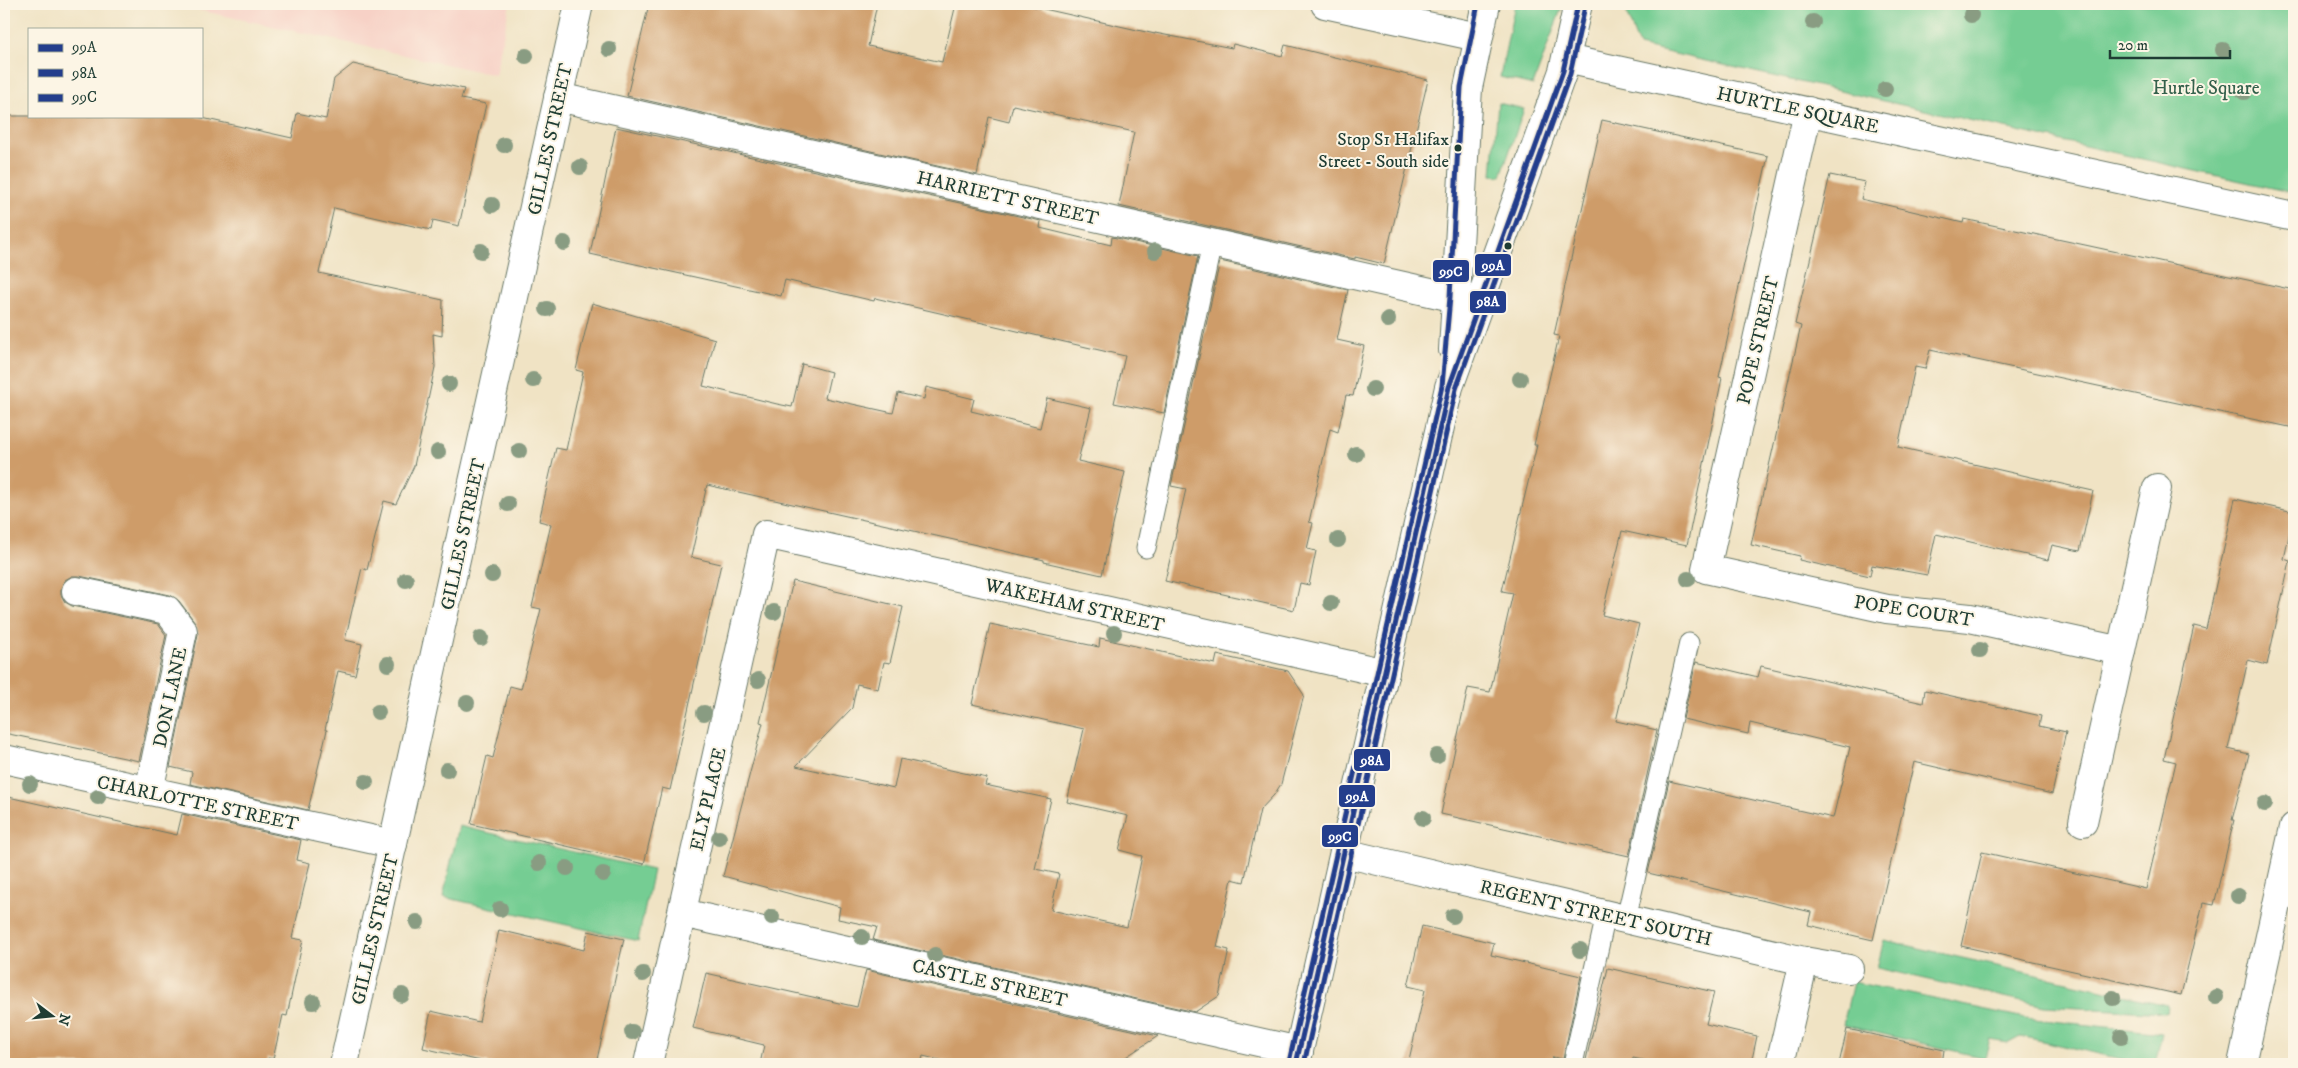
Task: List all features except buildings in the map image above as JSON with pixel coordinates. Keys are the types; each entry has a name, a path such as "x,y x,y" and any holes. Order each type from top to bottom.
{"street":[{"name":"GILLES STREET","path":"344,1064 579,4"},
{"path":"1325,4 1478,37"},
{"path":"1450,387 1457,298 1468,88 1486,4"},
{"path":"1298,1058 1450,387 1551,106 1566,59 1578,4"},
{"name":"HURTLE SQUARE","path":"1566,59 2294,217"},
{"name":"HARRIETT STREET","path":"558,97 1457,298"},
{"name":"POPE STREET","path":"1706,569 1808,111"},
{"path":"2083,822 2157,488"},
{"name":"WAKEHAM STREET","path":"766,534 1385,673"},
{"name":"ELY PLACE","path":"648,1064 766,534"},
{"name":"POPE COURT","path":"1706,569 1887,609 1970,618 2121,651"},
{"name":"DON LANE","path":"76,591 167,610 184,631 149,791"},
{"name":"CHARLOTTE STREET","path":"4,759 393,844"},
{"path":"2242,1064 2294,827"},
{"name":"REGENT STREET SOUTH","path":"1344,853 1849,970"},
{"name":"CASTLE STREET","path":"682,912 1298,1058"},
{"path":"1780,1064 1804,961"}],"lane":[{"path":"1146,548 1212,243"},
{"path":"1573,1064 1616,917 1689,642"}],"shaded area":[{"path":"171,4 510,4 495,75"}],"green space":[{"path":"1515,4 1563,4 1533,85 1500,77"},
{"name":"Hurtle Square","path":"1629,4 2294,4 2294,193 1639,46 1627,15"},
{"path":"1498,103 1524,109 1501,176 1492,175"},
{"path":"459,826 653,870 638,941 443,897"},
{"path":"1884,940 2167,1005 2166,1013 2044,1006 1877,968"},
{"path":"1853,982 2025,1018 2162,1033 2155,1064 2143,1064 2020,1036 2007,1043 1990,1040 1985,1058 1843,1025"}],"transit line":[{"name":"99C","path":"1289,1062 1442,386 1450,297 1461,87 1478,4"},
{"name":"99A","path":"1296,1064 1449,387 1563,71 1578,4"},
{"name":"98A","path":"1304,1064 1456,389 1570,74 1585,6"}],"place":[{"name":"Stop S1 Halifax Street - South side","path":"1458,148"}]}
